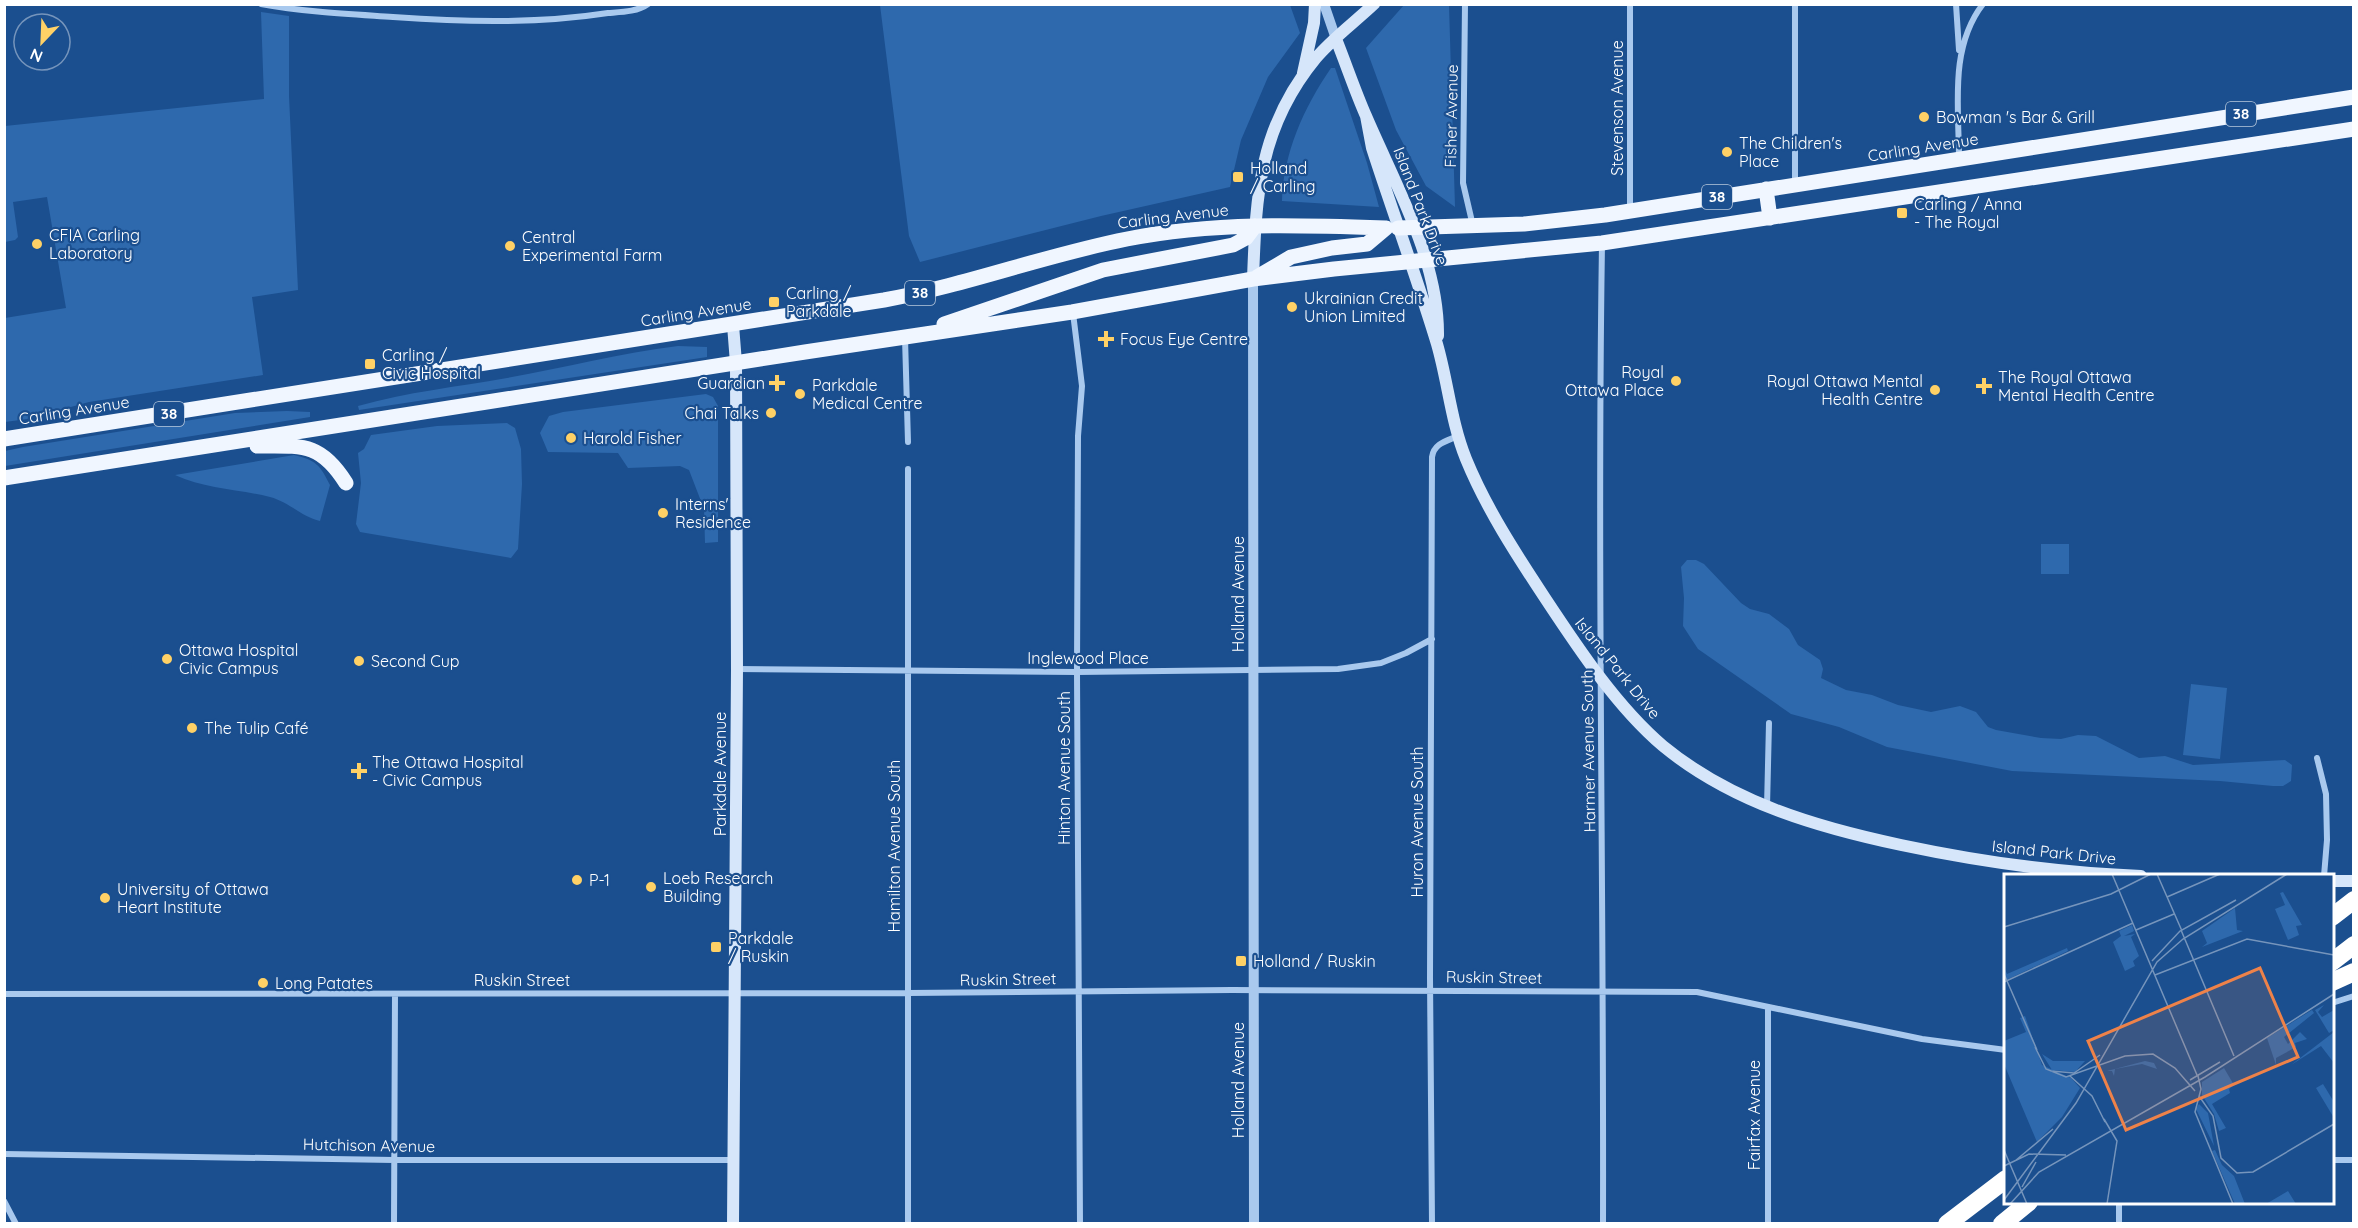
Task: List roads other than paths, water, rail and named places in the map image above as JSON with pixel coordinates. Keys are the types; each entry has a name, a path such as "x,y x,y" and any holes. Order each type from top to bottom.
{"highway":[{"path":"2334,915 2354,900"},
{"path":"2334,960 2354,945"},
{"path":"2334,981 2354,972"},
{"path":"1947,1224 2004,1181"},
{"path":"2002,1224 2028,1204"}],"main road":[{"path":"1302,77 1314,23 1315,4"},
{"name":"Holland Avenue","path":"1253,279 1259,182 1268,147 1285,104 1317,57 1374,4"},
{"name":"Island Park Drive","path":"1335,39 1366,116 1396,178 1426,260 1438,318 1438,346"},
{"name":"Carling Avenue","path":"4,439 917,294 965,283 1074,250 1130,238 1198,229 1255,226 1414,228 1565,220 2354,96"},
{"name":"Island Park Drive","path":"1366,116 1392,228 1410,261 1438,346 1458,436 1482,493 1524,567 1565,628 1641,726 1665,747 1714,781 1767,807 1827,827 1938,853 2032,868 2106,874"},
{"name":"38","path":"4,478 1072,312 1253,279 1602,243 2354,129"},
{"path":"1766,189 1770,218"},
{"path":"905,337 1102,270 1231,246 1246,238 1255,226"},
{"path":"1253,279 1291,258 1313,251 1366,244 1392,228"},
{"name":"Parkdale Avenue","path":"733,325 736,363 737,669 733,1224"},
{"path":"209,446 304,447 327,459 346,483"},
{"path":"2334,880 2354,881"}],"street":[{"path":"261,4 305,12 451,21 575,18 646,6"},
{"path":"1324,4 1335,39"},
{"name":"Fisher Avenue","path":"1465,4 1463,183 1473,226"},
{"name":"Stevenson Avenue","path":"1630,4 1630,211"},
{"path":"1795,4 1795,185"},
{"path":"1956,4 1959,53 1959,159"},
{"path":"1959,53 1970,23 1983,4"},
{"name":"Harmer Avenue South","path":"1602,243 1600,675 1604,992 1603,1224"},
{"name":"Holland Avenue","path":"1253,279 1254,1224"},
{"name":"Hinton Avenue South","path":"1072,312 1082,386 1078,436 1077,672 1080,1224"},
{"path":"905,337 908,442"},
{"name":"Huron Avenue South","path":"1432,1224 1430,990 1432,457 1439,444 1458,436"},
{"name":"Hamilton Avenue South","path":"908,469 908,1224"},
{"name":"Inglewood Place","path":"737,669 1077,672 1338,669 1381,663 1432,639"},
{"path":"1767,807 1769,723"},
{"path":"2317,758 2327,801 2324,874"},
{"name":"Ruskin Street","path":"4,994 908,993 1255,990 1697,992 1922,1039 2004,1050"},
{"path":"394,1224 395,994"},
{"path":"2334,1002 2354,996"},
{"name":"Fairfax Avenue","path":"1768,1007 1768,1224"},
{"name":"Hutchison Avenue","path":"4,1154 394,1160 733,1160"},
{"path":"2334,1160 2354,1160"},
{"path":"4,1201 16,1224"},
{"path":"2119,1204 2119,1224"}],"place":[{"name":"Bowman 's Bar & Grill","path":"1924,117"},
{"name":"The Children's Place","path":"1727,152"},
{"name":"Holland / Carling","path":"1238,177"},
{"name":"Carling / Anna - The Royal","path":"1902,213"},
{"name":"CFIA Carling Laboratory","path":"37,244"},
{"name":"Central Experimental Farm","path":"510,246"},
{"name":"Carling / Parkdale","path":"774,302"},
{"name":"Ukrainian Credit Union Limited","path":"1292,307"},
{"name":"Focus Eye Centre","path":"1106,339"},
{"name":"Carling / Civic Hospital","path":"370,364"},
{"name":"Royal Ottawa Place","path":"1676,381"},
{"name":"Guardian","path":"777,383"},
{"name":"The Royal Ottawa Mental Health Centre","path":"1984,386"},
{"name":"Royal Ottawa Mental Health Centre","path":"1935,390"},
{"name":"Parkdale Medical Centre","path":"800,394"},
{"name":"Chai Talks","path":"771,413"},
{"name":"Harold Fisher","path":"571,438"},
{"name":"Interns' Residence","path":"663,513"},
{"name":"Ottawa Hospital Civic Campus","path":"167,659"},
{"name":"Second Cup","path":"359,661"},
{"name":"The Tulip Café","path":"192,728"},
{"name":"The Ottawa Hospital - Civic Campus","path":"359,771"},
{"name":"P-1","path":"577,880"},
{"name":"Loeb Research Building","path":"651,887"},
{"name":"University of Ottawa Heart Institute","path":"105,898"},
{"name":"Parkdale / Ruskin","path":"716,947"},
{"name":"Holland / Ruskin","path":"1241,961"},
{"name":"Long Patates","path":"263,983"}]}
